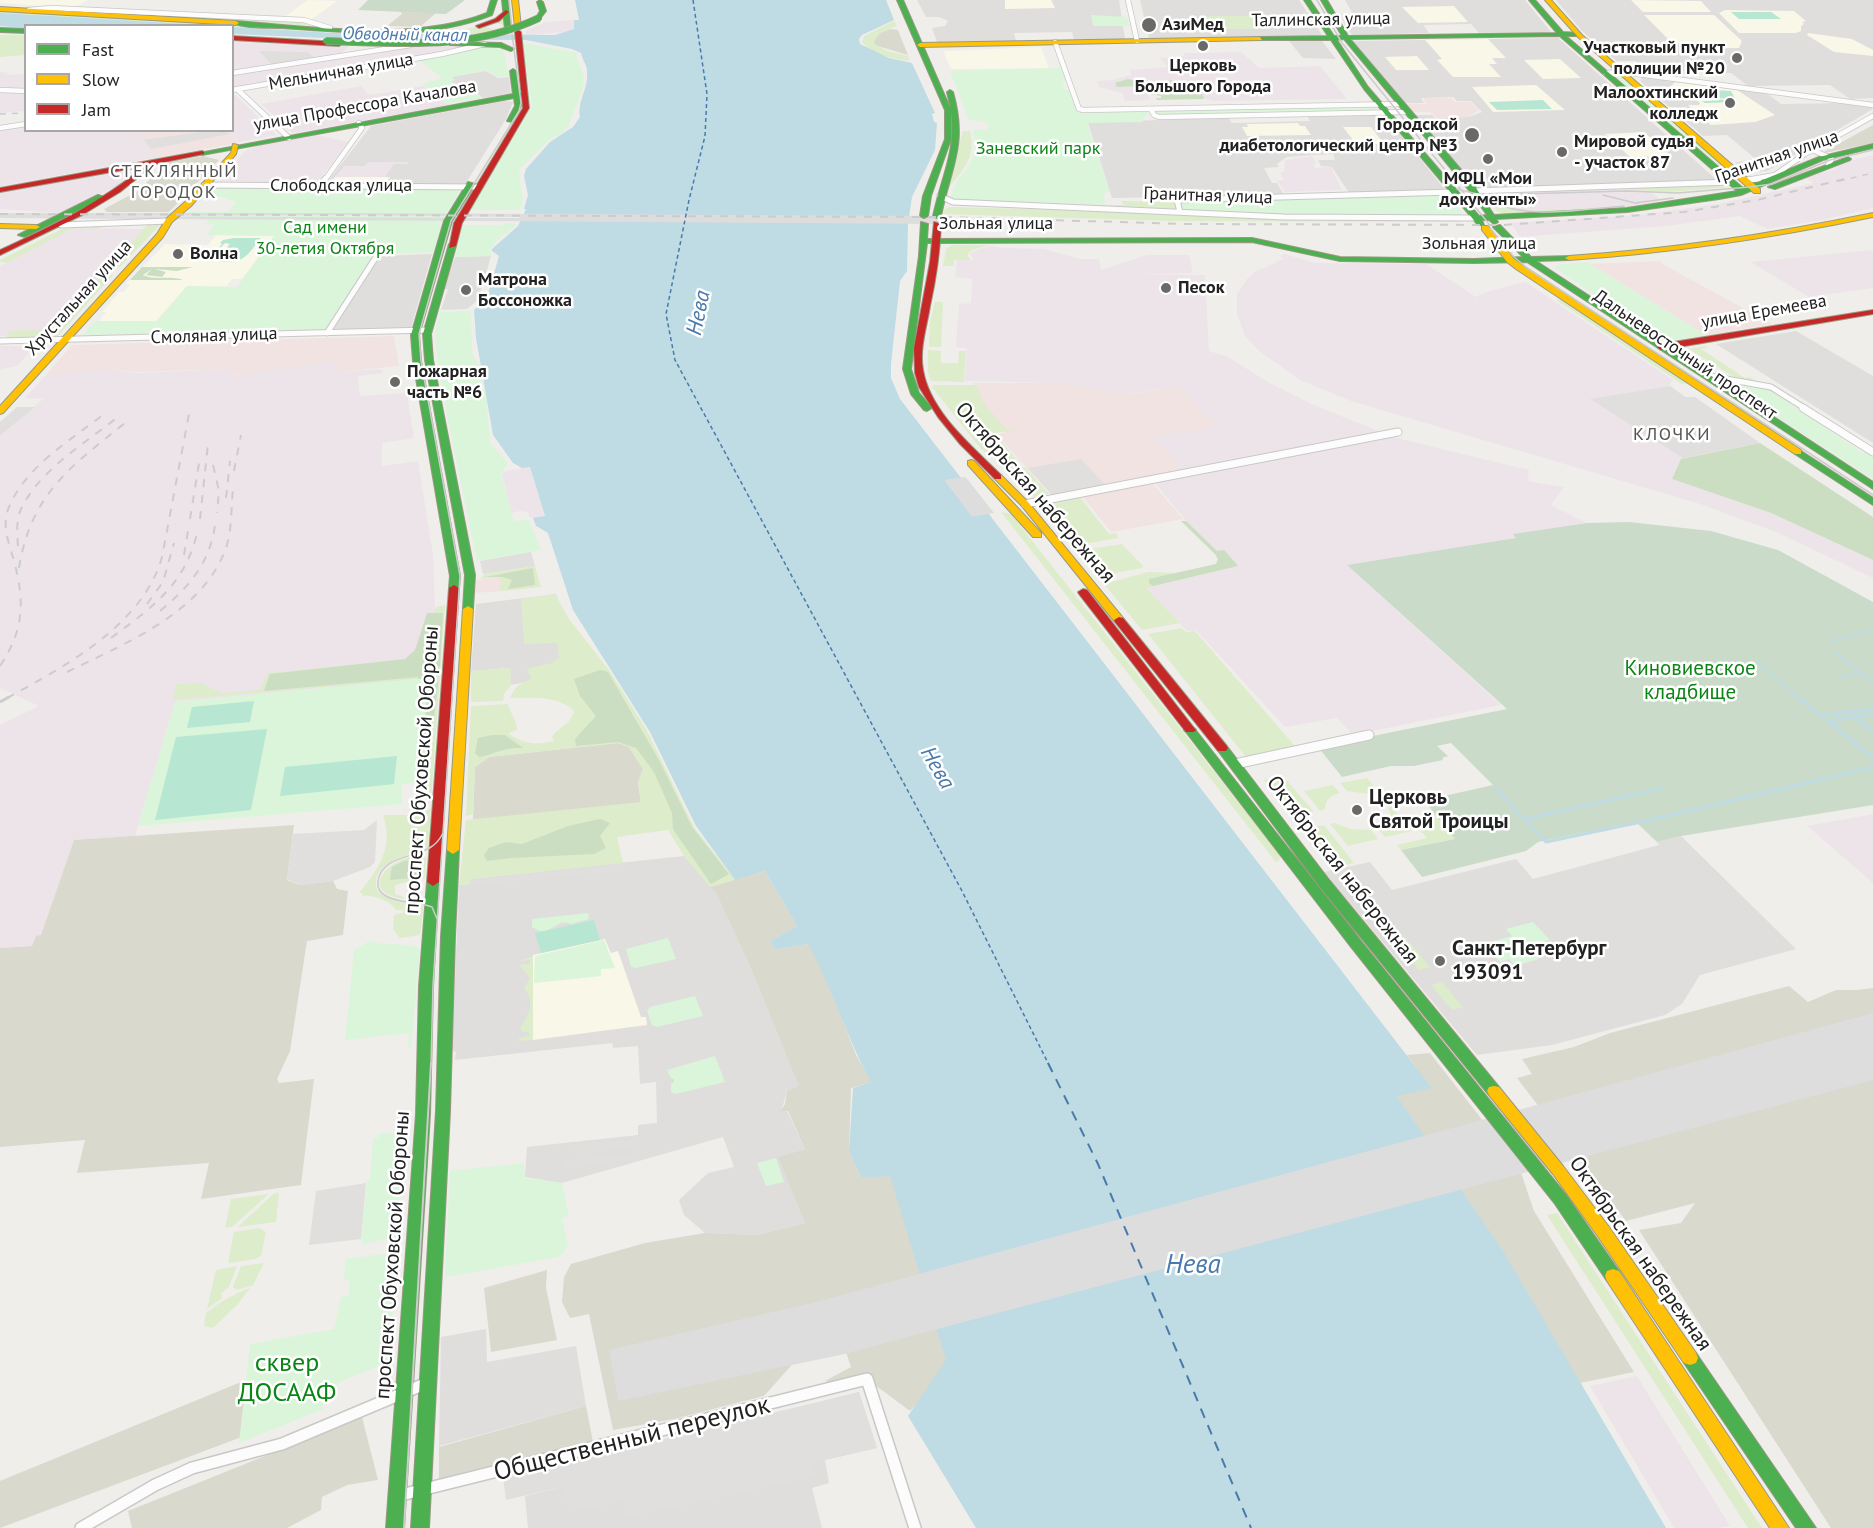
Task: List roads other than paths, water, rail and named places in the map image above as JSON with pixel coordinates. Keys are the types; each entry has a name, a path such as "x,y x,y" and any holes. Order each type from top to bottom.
{"main road":[{"path":"414,29 454,27 478,21 490,14 494,0"},
{"name":"проспект Обуховской Обороны","path":"513,36 515,0"},
{"path":"900,0 958,110 960,129 958,145 930,220"},
{"path":"909,0 948,110 950,126 947,145 927,194 930,220"},
{"path":"1307,0 1328,38 1384,109 1453,192 1489,223"},
{"path":"1324,0 1346,38 1473,191 1489,223"},
{"path":"1532,0 1561,34 1605,73 1744,186"},
{"path":"1548,0 1578,34 1744,186"},
{"path":"234,38 415,42 473,39 523,27 539,18 540,3"},
{"path":"0,9 330,28 414,29 468,28 493,22 506,6"},
{"name":"проспект Обуховской Обороны","path":"395,1528 423,1114 429,938 455,576 416,353 459,223 474,186 525,112 519,95 513,36 506,6"},
{"path":"0,30 24,31"},
{"name":"Таллинская улица","path":"925,44 1578,34"},
{"path":"234,38 376,47 502,45 513,36"},
{"name":"улица Профессора Качалова","path":"0,189 519,95"},
{"name":"Гранитная улица","path":"1489,223 1630,212 1723,199 1744,186 1873,146"},
{"name":"Хрустальная улица","path":"160,235 169,221 188,204 234,153 235,147"},
{"name":"Гранитная улица","path":"1744,186 1791,181 1827,161 1873,153"},
{"path":"0,247 72,209 113,191 148,163"},
{"path":"0,253 88,212 128,186 148,163"},
{"name":"Хрустальная улица","path":"0,411 160,235 183,214 188,204"},
{"path":"72,209 88,212"},
{"name":"Зольная улица","path":"924,241 1254,242 1275,245 1311,257 1340,261 1531,261 1669,254 1836,227 1873,217"},
{"name":"Октябрьская набережная","path":"930,220 924,241 907,369 915,394 984,478 1028,523 1120,638 1356,944 1554,1191 1599,1254 1780,1528"},
{"name":"Октябрьская набережная","path":"930,220 937,241 919,346 918,371 932,402 967,446 1025,504 1235,764 1324,884 1564,1179 1610,1240 1807,1528"},
{"name":"Дальневосточный проспект","path":"1489,223 1511,261 1873,502"},
{"name":"Дальневосточный проспект","path":"1489,223 1531,261 1873,486"},
{"path":"0,226 61,225"},
{"name":"улица Еремеева","path":"1661,347 1873,312"},
{"name":"проспект Обуховской Обороны","path":"420,1528 443,1111 449,912 470,574 422,330"},
{"path":"1854,490 1873,486"}],"street":[{"path":"1128,0 1137,41"},
{"path":"1055,42 1081,110 1404,108"},
{"name":"Мельничная улица","path":"235,90 436,56 468,45"},
{"path":"234,73 376,47"},
{"path":"1605,73 1622,72 1873,105"},
{"path":"0,90 24,91"},
{"path":"235,90 288,137"},
{"path":"1151,109 1154,115 1159,117 1404,108"},
{"name":"Гранитная улица","path":"1777,175 1813,150 1873,116"},
{"path":"0,129 24,124"},
{"path":"320,186 362,128 360,124"},
{"path":"1813,150 1827,161"},
{"name":"Слободская улица","path":"204,185 474,186"},
{"path":"1473,191 1744,186"},
{"path":"1180,213 1177,200 1453,192"},
{"name":"Гранитная улица","path":"940,196 945,201 957,203 1489,223"},
{"path":"61,225 169,221"},
{"path":"327,333 378,254"},
{"name":"Смоляная улица","path":"0,341 422,330"},
{"path":"1703,375 1771,387 1873,452"},
{"path":"1025,504 1398,432"},
{"path":"1235,764 1369,735"},
{"name":"Общественный переулок","path":"397,1496 422,1492 867,1379 915,1528"},
{"path":"81,1528 155,1485 192,1468 282,1444 427,1383"}],"water":[{"name":"Нева","path":"575,0 886,0 894,20 862,35 859,39 860,44 889,58 912,63 935,113 932,114 934,122 937,123 935,150 912,197 908,224 907,271 900,281 891,378 900,399 1432,1088 1397,1096 1503,1251 1666,1528 976,1528 908,1416 946,1360 890,1176 861,1178 849,1151 853,1088 871,1082 808,944 775,950 770,941 797,926 765,871 735,880 696,826 650,732 573,610 548,533 536,526 533,518 545,516 530,467 522,468 513,463 493,435 476,338 474,310 487,298 499,256 492,249 518,226 526,209 524,209 528,195 524,176 526,169 550,142 573,127 580,117 580,105 587,77 587,69 581,53 572,49 526,40 346,39 234,34 234,27 334,33 555,35 574,29 574,20 579,20"},
{"path":"0,13 187,24 24,24 24,28 0,26"}],"waterway":[{"path":"1831,641 1873,630"},
{"path":"1834,652 1873,682"},
{"path":"1758,663 1800,698"},
{"path":"1841,677 1861,673"},
{"path":"1798,697 1821,716 1873,708"},
{"path":"1873,714 1828,721 1873,758"},
{"path":"1855,717 1873,732"},
{"path":"1495,788 1546,842 1646,821 1873,767"},
{"path":"1525,819 1663,788"}],"tram line":[{"path":"509,0 512,29"},
{"path":"1317,0 1342,43 1461,190"},
{"path":"431,1065 433,985 460,576 421,361 419,334 451,221 519,111 521,103 512,34"},
{"path":"1498,195 1628,191 1677,193 1750,187 1772,184 1830,160 1873,150"},
{"path":"1457,189 1461,190"},
{"path":"1461,190 1481,195 1498,195"},
{"path":"1461,190 1489,224"},
{"path":"1498,195 1491,197 1491,202 1523,211 1557,212 1624,206"},
{"path":"1603,195 1635,203 1673,198"},
{"path":"1490,228 1514,257 1527,268 1873,495"},
{"path":"437,919 432,907 391,899 384,895 379,888 378,881 381,873 392,862 424,851 438,841 443,833"},
{"path":"404,1528 431,1063"}],"railway":[{"path":"0,114 24,113"},
{"path":"1839,181 1873,173"},
{"path":"0,214 945,217 1187,224 1503,225 1684,212 1757,200 1845,179"},
{"path":"0,666 14,640 21,603 18,576 6,527 9,507 26,479 38,466 104,414"},
{"path":"7,698 76,658 120,623 138,603 152,581 162,557 189,414"},
{"path":"18,546 18,518 29,495 52,469 119,416"},
{"path":"19,568 25,542 43,501 70,469 125,423"},
{"path":"234,471 241,435"},
{"path":"200,519 208,444"},
{"path":"190,519 200,457"},
{"path":"226,498 230,461"},
{"path":"213,465 219,491 217,513"},
{"path":"67,672 159,624 199,591 215,571 226,548 233,489"},
{"path":"160,611 189,583 203,563 215,525"},
{"path":"111,638 166,593 185,566 198,530"},
{"path":"184,555 188,531"},
{"path":"147,604 163,582 174,543"},
{"path":"0,702 9,697"}],"place":[{"name":"АзиМед","path":"1149,25"},
{"name":"Церковь Большого Города","path":"1203,46"},
{"name":"Участковый пункт полиции №20","path":"1737,58"},
{"name":"Малоохтинский колледж","path":"1730,103"},
{"name":"Городской диабетологический центр №3","path":"1472,135"},
{"name":"Мировой судья - участок 87","path":"1562,152"},
{"name":"МФЦ «Мои документы»","path":"1488,159"},
{"name":"Волна","path":"178,254"},
{"name":"Песок","path":"1166,288"},
{"name":"Матрона Боссоножка","path":"466,290"},
{"name":"Пожарная часть №6","path":"395,382"},
{"name":"Церковь Святой Троицы","path":"1357,810"},
{"name":"Санкт-Петербург 193091","path":"1440,961"}],"district":[{"name":"СТЕКЛЯННЫЙ ГОРОДОК","path":"174,182"},
{"name":"КЛОЧКИ","path":"1672,435"}],"water label":[{"name":"Обводный канал","path":"405,35"}],"park label":[{"name":"Заневский парк","path":"1038,149"},
{"name":"Сад имени 30-летия Октября","path":"325,238"},
{"name":"Киновиевское кладбище","path":"1690,681"},
{"name":"сквер ДОСААФ","path":"287,1379"}]}
